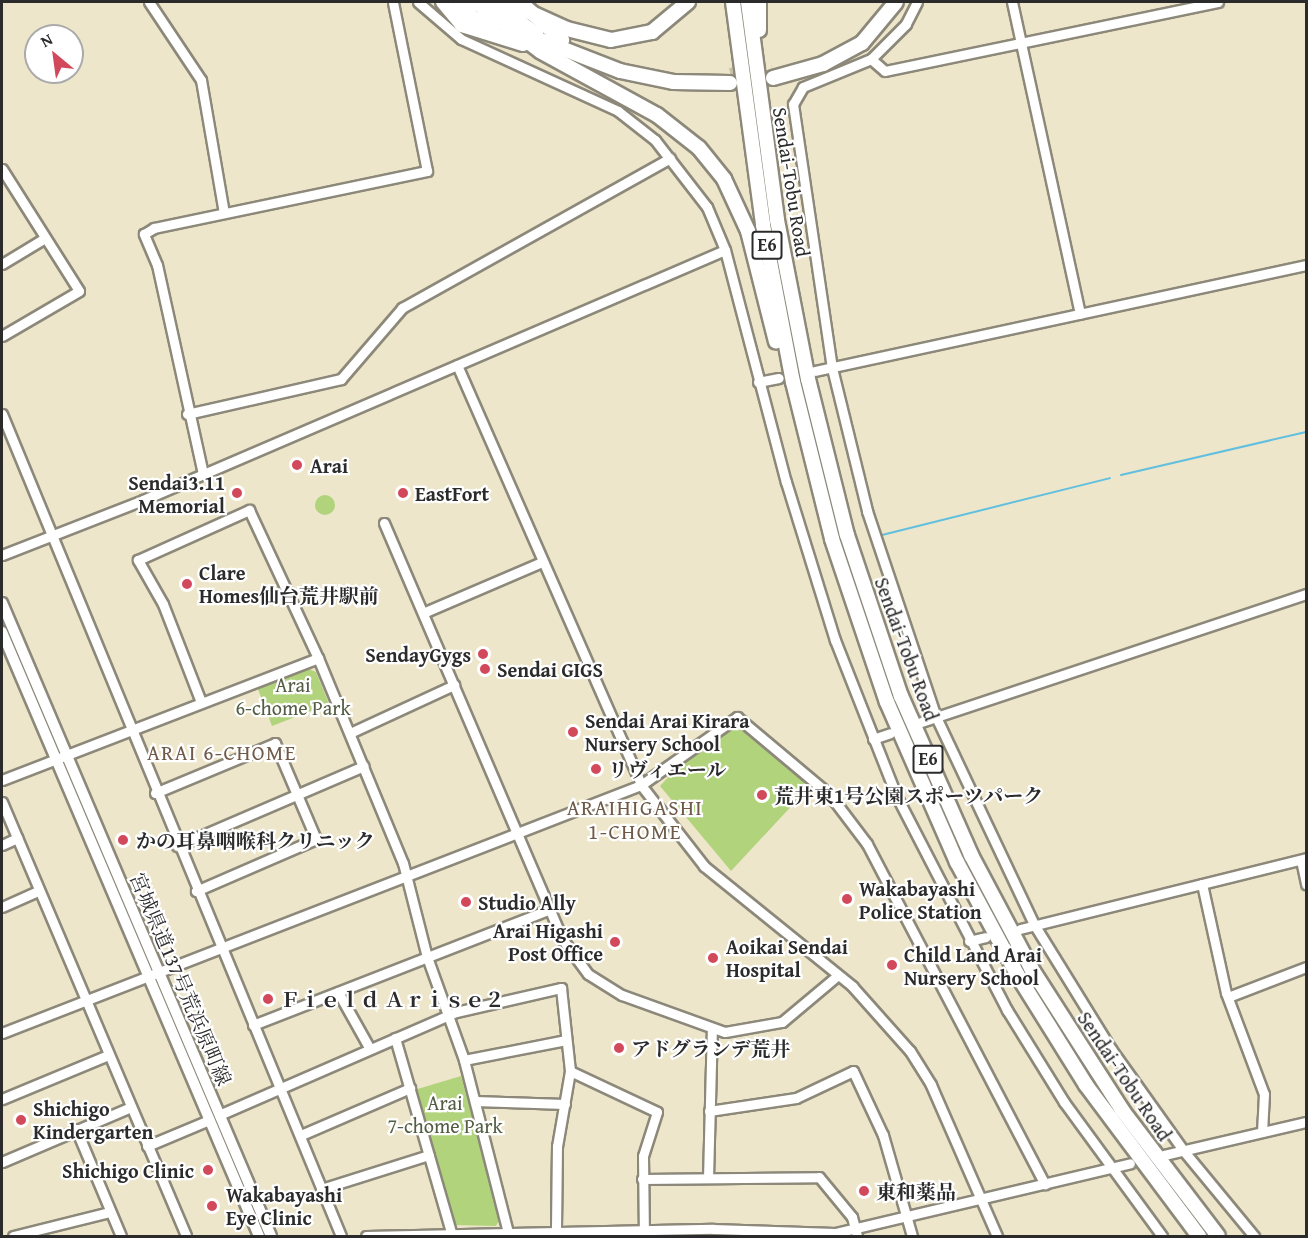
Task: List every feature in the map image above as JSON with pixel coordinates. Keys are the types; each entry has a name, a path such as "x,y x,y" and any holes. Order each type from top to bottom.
{"highway":[{"path":"443,2 462,25 547,37 626,40 665,25 688,2"},
{"path":"452,2 467,21 547,37 603,58 649,70 730,79"},
{"path":"460,2 472,18 509,29"},
{"path":"468,2 477,14 509,29"},
{"path":"475,2 509,29"},
{"path":"497,2 509,29"},
{"path":"497,2 525,4"},
{"path":"497,2 672,125 724,179 748,231 818,485"},
{"path":"515,2 525,4 547,37"},
{"name":"Sendai-Tobu Road","path":"733,2 767,248 818,485 883,691 957,862 1058,1043 1199,1236"},
{"name":"Sendai-Tobu Road","path":"748,2 777,220 808,379 847,535 882,644 945,798 1004,918 1067,1027 1160,1163 1218,1236"},
{"path":"759,2 777,220"},
{"path":"887,2 849,42 772,74 823,64 862,43 896,2"},
{"path":"462,25 509,29"}],"main road":[{"name":"宮城県道137号荒浜原町線","path":"2,603 147,976 271,1236"},
{"name":"宮城県道137号荒浜原町線","path":"2,632 61,756 158,972 259,1236"}],"street":[{"path":"149,2 201,80 224,213"},
{"path":"203,474 187,414 157,265 144,234 224,213 427,171 393,2"},
{"path":"418,2 461,39 618,111 670,158 707,207 725,250 758,382 835,640 873,740 969,941 1034,1055 1110,1168 1162,1236"},
{"path":"917,2 906,24 871,59 799,89 793,104 832,368 882,561 936,717 1035,926 1183,1150 1254,1236"},
{"path":"1012,2 1080,314"},
{"path":"871,59 885,71 1218,2"},
{"path":"187,414 341,379 402,308 670,158"},
{"path":"2,169 79,291 2,336"},
{"path":"2,191 12,185"},
{"path":"2,264 45,238"},
{"path":"2,555 203,474 725,250"},
{"path":"815,371 1306,266"},
{"path":"457,365 641,785 704,866 838,975 883,1017 920,1064 997,1236"},
{"path":"758,382 779,378"},
{"path":"2,414 48,536 154,794 301,1135 341,1236"},
{"path":"201,702 163,604 138,560 249,510 318,658 364,766 406,876 427,957 450,1015 464,1060 509,1235"},
{"path":"384,523 550,909 571,954 597,982 712,1030 744,1032 782,1022 838,975"},
{"path":"423,613 542,562"},
{"path":"921,722 1306,594"},
{"path":"2,780 318,658"},
{"path":"350,733 454,685"},
{"path":"2,1034 641,785 737,717 830,795 867,844 1045,1184"},
{"path":"873,740 890,733"},
{"path":"154,794 275,743 316,839 196,891"},
{"path":"177,846 364,766"},
{"path":"2,802 186,1236"},
{"path":"2,845 17,838"},
{"path":"1020,929 1304,859 1306,884"},
{"path":"1202,884 1228,997 1264,1094 1262,1132"},
{"path":"2,907 38,891"},
{"path":"253,1025 550,909"},
{"path":"969,941 986,937"},
{"path":"1228,997 1306,967"},
{"path":"147,1146 450,1015 561,988 570,1071 557,1146 556,1233"},
{"path":"338,992 370,1049"},
{"path":"708,1178 712,1030"},
{"path":"395,1038 452,1235"},
{"path":"464,1060 566,1040"},
{"path":"2,1099 108,1055"},
{"path":"570,1071 657,1112 642,1179 649,1234"},
{"path":"710,1111 796,1098 853,1071 883,1135 912,1236"},
{"path":"301,1135 410,1088"},
{"path":"475,1101 565,1104"},
{"path":"2,1162 130,1107"},
{"path":"1164,1155 1306,1122"},
{"path":"76,1130 121,1236"},
{"path":"321,1189 429,1155"},
{"path":"366,1236 556,1233 857,1233 908,1217 1130,1163"},
{"path":"642,1179 819,1177 852,1217 857,1233"},
{"path":"13,1236 110,1212"}],"green space":[{"path":"321,495 329,495 335,501 335,509 329,515 321,515 315,509 315,501"},
{"name":"Arai 6-chome Park","path":"309,669 316,672 329,704 272,726 258,689"},
{"path":"738,724 812,784 731,871 660,786 683,761"},
{"name":"Arai 7-chome Park","path":"461,1076 500,1219 496,1226 454,1225 411,1091"}],"waterway":[{"path":"1121,475 1306,432"},
{"path":"882,535 1110,478"}],"tunnel":[{"path":"730,75 772,70"}],"place":[{"name":"Arai","path":"297,465"},
{"name":"Sendai3.11 Memorial","path":"237,493"},
{"name":"EastFort","path":"403,493"},
{"name":"Clare Homes仙台荒井駅前","path":"187,584"},
{"name":"SendayGygs","path":"483,654"},
{"name":"Sendai GIGS","path":"485,669"},
{"name":"Sendai Arai Kirara Nursery School","path":"573,732"},
{"name":"リヴィエール","path":"596,769"},
{"name":"荒井東1号公園スポーツパーク","path":"762,795"},
{"name":"かの耳鼻咽喉科クリニック","path":"123,840"},
{"name":"Wakabayashi Police Station","path":"847,899"},
{"name":"Studio Ally","path":"466,902"},
{"name":"Arai Higashi Post Office","path":"615,942"},
{"name":"Aoikai Sendai Hospital","path":"713,958"},
{"name":"Child Land Arai Nursery School","path":"892,965"},
{"name":"Ｆｉｅｌｄ Ａｒｉｓｅ２","path":"268,999"},
{"name":"アドグランデ荒井","path":"619,1048"},
{"name":"Shichigo Kindergarten","path":"21,1120"},
{"name":"Shichigo Clinic","path":"208,1170"},
{"name":"東和薬品","path":"864,1191"},
{"name":"Wakabayashi Eye Clinic","path":"212,1206"}],"district":[{"name":"ARAI 6-CHOME","path":"222,753"},
{"name":"ARAIHIGASHI 1-CHOME","path":"635,820"}]}
